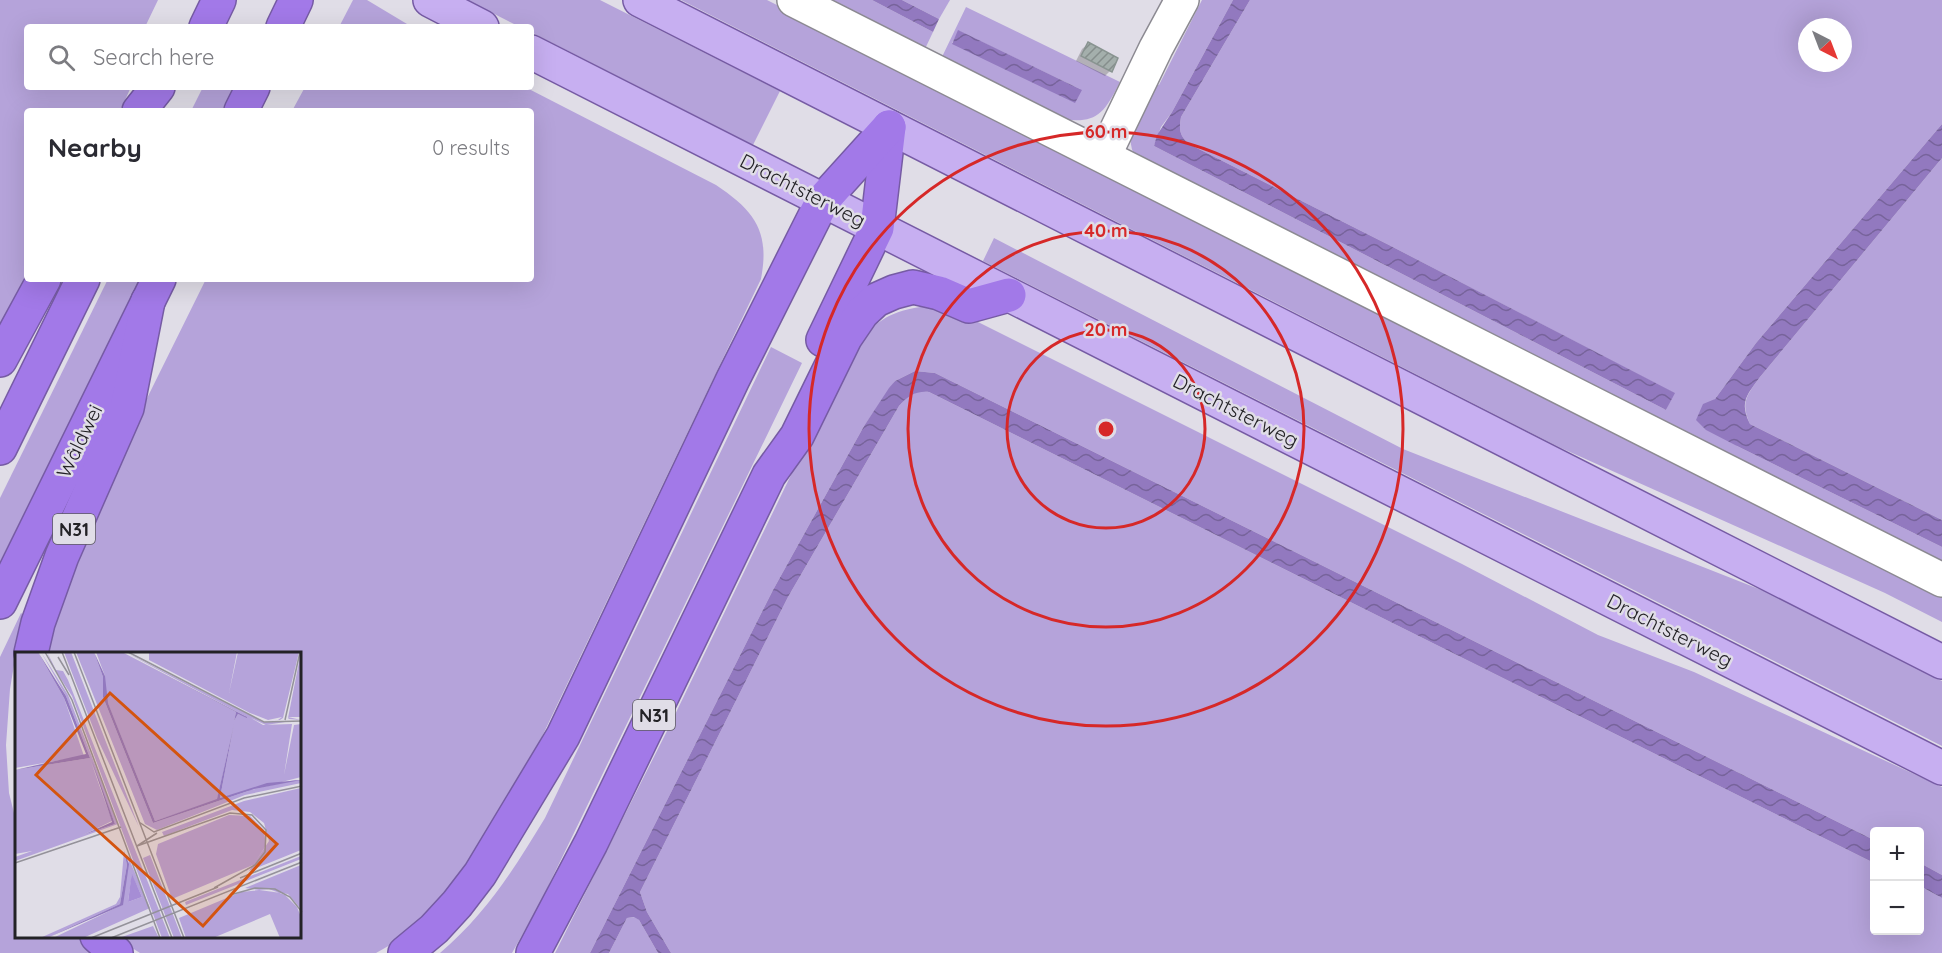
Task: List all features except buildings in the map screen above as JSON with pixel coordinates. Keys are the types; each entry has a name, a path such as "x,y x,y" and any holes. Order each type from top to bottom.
{"highway":[{"path":"284,24 296,0"},
{"path":"141,108 156,90"},
{"path":"166,108 176,90"},
{"path":"243,108 252,90"},
{"path":"405,953 434,929 458,904 480,874 563,736 733,379 824,200 889,127"},
{"path":"877,228 889,127"},
{"name":"N31","path":"769,475 782,427 877,228"},
{"path":"0,360 42,282"},
{"path":"0,448 82,282"},
{"name":"N31","path":"533,953 607,811 769,475 797,436 845,338 862,313 876,300 913,287 939,293 969,306 1009,295"},
{"name":"N31","path":"31,652 38,623 62,556 127,408 153,290"},
{"name":"Wâldwei","path":"0,602 153,290"},
{"path":"99,938 116,953"}],"main road":[{"path":"430,0 476,24"},
{"path":"640,0 1942,662"},
{"name":"Drachtsterweg","path":"534,54 1942,768"}],"street":[{"path":"794,0 1942,580"},
{"path":"1104,156 1151,57 1182,0"}],"shaded area":[{"path":"0,0 158,0 146,24 24,24 24,90 130,90 121,108 24,108 26,282 0,343"},
{"path":"353,0 367,0 407,24 341,24"},
{"path":"467,0 600,0 780,91 753,145 534,34 534,24 514,24"},
{"path":"681,0 767,0 1942,595 1942,622 1885,593 1561,448"},
{"path":"820,0 872,0 933,32 924,51"},
{"path":"902,0 950,0 939,19"},
{"path":"1202,0 1233,0 1172,112 1161,127 1154,146 1666,410 1674,393 1189,144 1180,132 1181,117 1250,0 1942,0 1942,124 1756,343 1715,399 1708,404 1737,446 1942,547 1942,567 1136,158 1131,140 1134,119 1151,81 1159,85"},
{"path":"966,7 1120,82 1101,112 1087,119 1066,120 1052,118 941,59","holes":["959,31 1082,90 952,43"]},
{"path":"202,90 234,90 224,108 192,108"},
{"path":"303,90 531,90 716,185 741,204 750,214 761,235 763,263 761,279 515,793 478,856 440,901 399,940 376,953 140,953 117,938 302,938 302,652 39,652 108,477 205,282 534,282 534,108 294,108"},
{"path":"1942,158 1942,520 1750,424 1745,404 1748,394 1760,377"},
{"path":"994,238 1403,449 1764,591 1942,681 1942,746 983,261"},
{"path":"107,282 139,282 0,562 0,498"},
{"path":"936,307 966,316 1462,564 1598,635 1694,672 1942,787 1942,875 1924,865 1924,827 1870,827 1870,838 935,373 915,371 895,381 864,426 773,590 590,953 555,953 668,729 853,347 882,320 909,309"},
{"path":"771,347 802,363 538,907 512,953 440,953 485,907 545,818"},
{"path":"919,391 929,392 1870,861 1870,935 1924,935 1924,888 1942,898 1942,953 671,953 647,912 640,892 788,597 899,406 907,397"},
{"path":"21,613 27,618 15,652 6,745 9,793 15,817 15,938 81,938 97,953 0,953 0,657"},
{"path":"635,917 658,953 609,953 627,918"}],"water":[{"path":"872,0 902,0 939,19 933,32"},
{"path":"1233,0 1250,0 1181,117 1181,132 1189,144 1675,393 1666,410 1154,146 1157,135"},
{"path":"958,30 1082,90 1075,103 952,44"},
{"path":"1942,124 1942,158 1760,377 1748,394 1745,410 1750,424 1942,520 1942,547 1706,430 1696,420 1703,404 1715,399 1756,343"},
{"path":"915,371 935,373 1870,838 1870,861 929,392 920,392 906,399 899,406 788,597 640,892 647,912 671,953 658,953 639,920 634,917 627,918 609,953 590,953 773,590 864,426 895,381"},
{"path":"1924,865 1942,875 1942,898 1924,888"}]}
